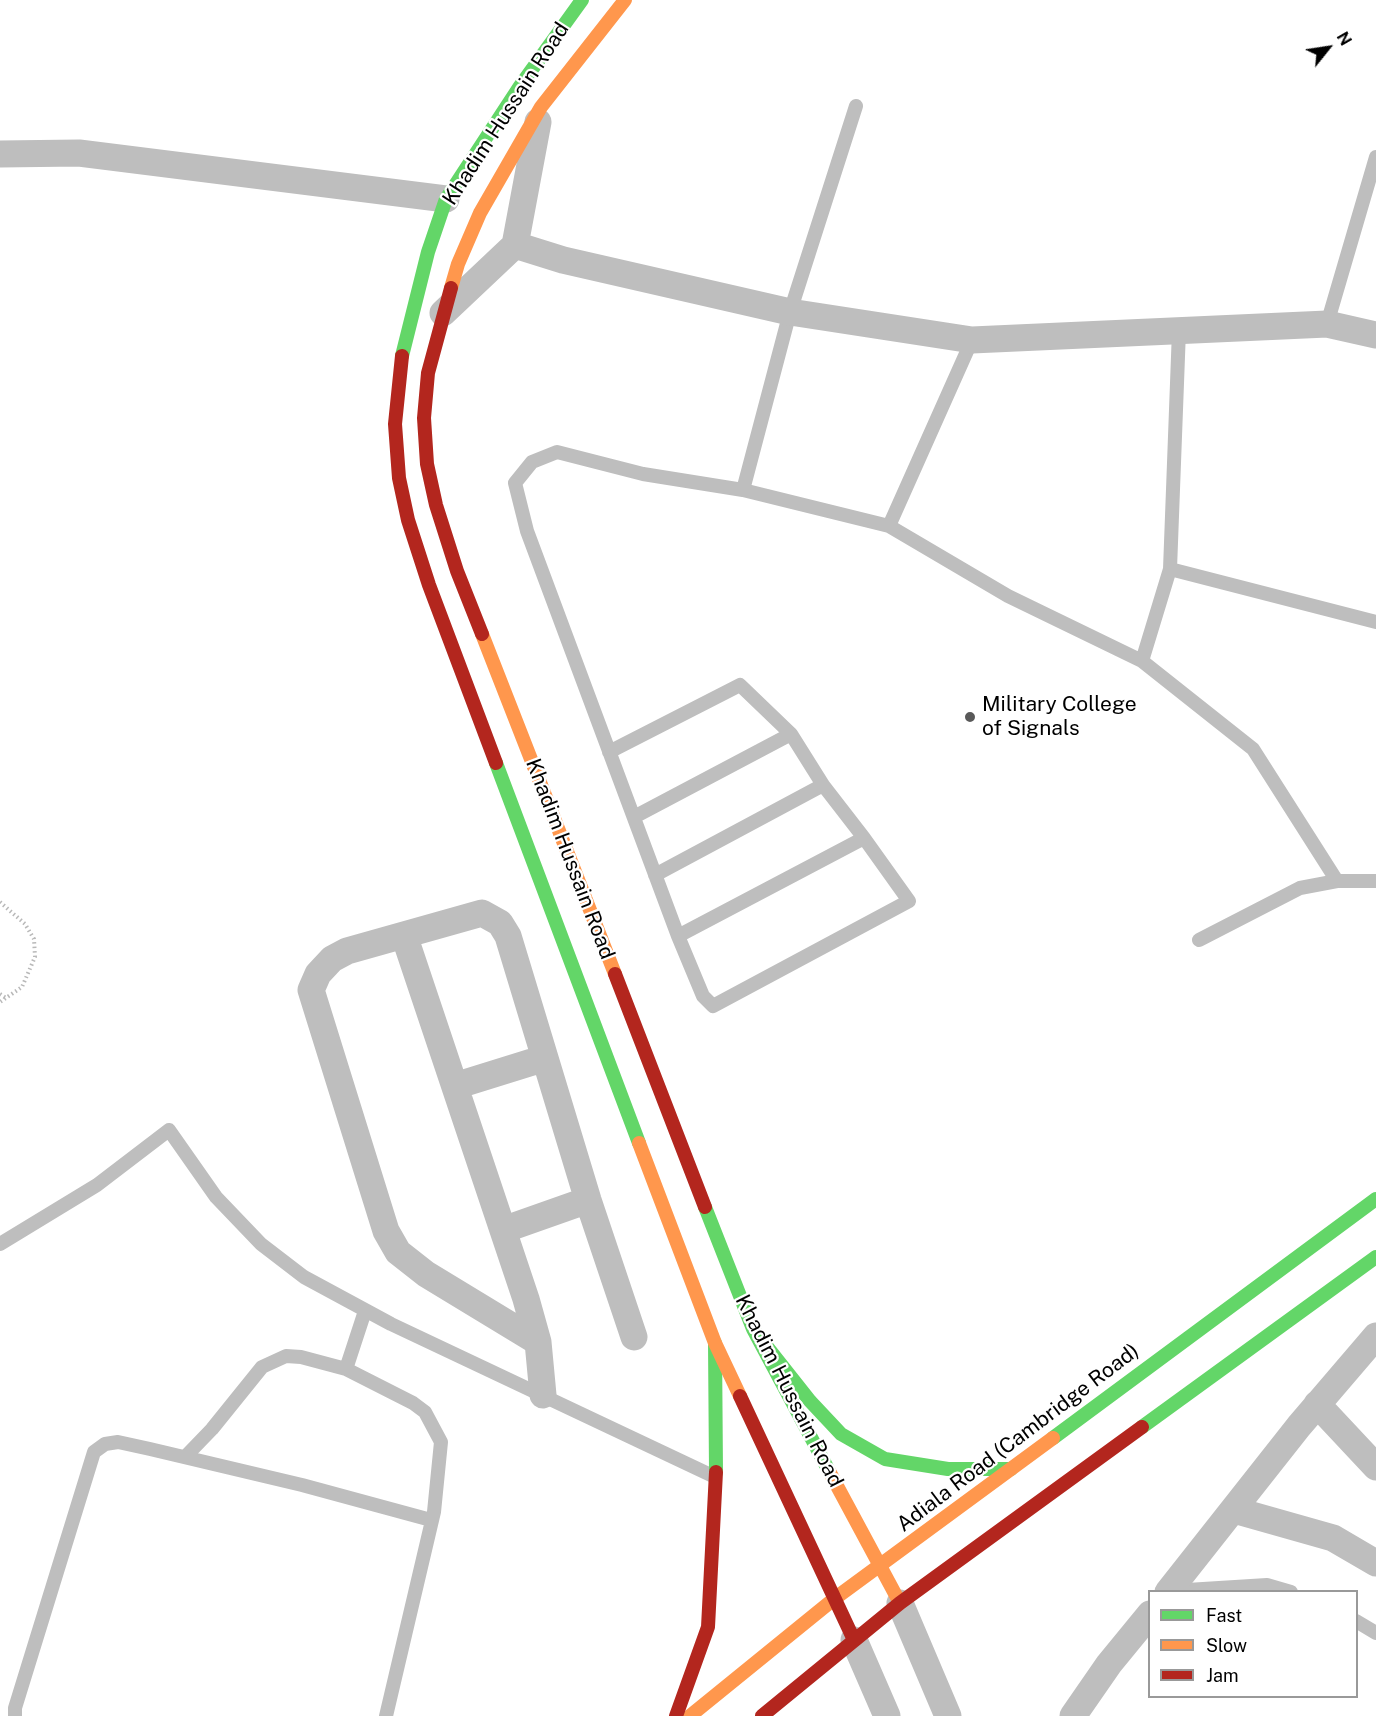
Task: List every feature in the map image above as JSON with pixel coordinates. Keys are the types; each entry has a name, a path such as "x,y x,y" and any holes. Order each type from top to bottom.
{"main road":[{"name":"Khadim Hussain Road","path":"582,0 520,86 446,199 428,252 399,369 395,424 399,478 408,520 429,585 715,1343 854,1640"},
{"name":"Khadim Hussain Road","path":"625,0 541,107 480,213 458,264 442,313 428,373 424,418 428,464 436,505 457,571 753,1329 900,1604"},
{"name":"Adiala Road (Cambridge Road)","path":"690,1716 834,1599 1376,1199"},
{"path":"762,1716 900,1604 1376,1257"},
{"path":"753,1329 810,1401 841,1434 885,1459 948,1469 1011,1469"},
{"path":"676,1716 708,1627 716,1477 715,1343"}],"street":[{"path":"442,313 515,245 541,107"},
{"path":"0,154 79,153 446,199"},
{"path":"515,245 563,260 790,312 972,340 1327,324 1376,335"},
{"path":"538,1342 426,1274 398,1252 386,1231 311,990 318,974 332,959 347,951 482,913 500,923 508,936 588,1200 634,1337"},
{"path":"404,935 538,1342 543,1395"},
{"path":"455,1086 545,1058"},
{"path":"503,1230 588,1200"},
{"path":"1169,1590 1317,1404 1376,1336"},
{"path":"1317,1404 1375,1466"},
{"path":"1234,1510 1334,1538 1376,1563"},
{"name":"Khadim Hussain Road","path":"900,1604 948,1716"},
{"path":"1073,1716 1109,1664 1148,1615"},
{"name":"Khadim Hussain Road","path":"854,1640 887,1716"}],"lane":[{"path":"743,490 790,312 856,106"},
{"path":"1327,324 1376,157"},
{"path":"1142,661 1170,569 1179,330"},
{"path":"889,526 972,340"},
{"path":"609,752 740,685 791,735 823,785 909,901 712,1006 703,996 678,936 609,752 527,531 515,483 532,462 557,452 643,474 743,490 889,526 1008,596 1142,661 1253,749 1337,881"},
{"path":"1170,569 1376,622"},
{"path":"634,817 791,735"},
{"path":"655,875 823,785"},
{"path":"678,936 864,838"},
{"path":"1199,940 1300,888 1337,881 1376,881"},
{"path":"0,1244 97,1185 169,1130 216,1197 261,1244 304,1277 365,1311 716,1477"},
{"path":"346,1369 365,1311"},
{"path":"185,1456 212,1429 262,1367 286,1356 301,1357 346,1369 413,1403 425,1412 441,1442 431,1520 386,1716"},
{"path":"15,1716 22,1686 94,1452 105,1444 118,1442 185,1456 431,1520"},
{"path":"1188,1590 1267,1586 1283,1590"},
{"path":"1358,1622 1376,1633"}],"path":[{"path":"0,902 25,924 34,939 35,957 22,987 0,1002"},
{"path":"0,994 6,998"}],"traffic: fast":[{"path":"402,356 428,252 446,199 520,86 582,0"},
{"path":"496,763 639,1143"},
{"path":"1053,1438 1376,1199"},
{"path":"705,1207 753,1329 829,1471"},
{"path":"1142,1427 1376,1257"},
{"path":"753,1329 810,1401 841,1434 885,1459 948,1469 1011,1469"},
{"path":"715,1343 716,1472"}],"traffic: slow":[{"path":"451,288 458,264 480,213 541,107 625,0"},
{"path":"482,634 615,974"},
{"path":"639,1143 715,1343 740,1396"},
{"path":"690,1716 834,1599 1053,1438"},
{"path":"829,1471 900,1603"}],"traffic: jam":[{"path":"451,288 428,373 424,418 427,464 436,505 457,571 482,634"},
{"path":"402,356 395,424 399,478 408,520 429,585 496,763"},
{"path":"615,974 705,1207"},
{"path":"740,1396 854,1640"},
{"path":"762,1716 900,1603 1142,1427"},
{"path":"676,1716 708,1627 716,1472"}],"place":[{"name":"Military College of Signals","path":"970,717"}]}
